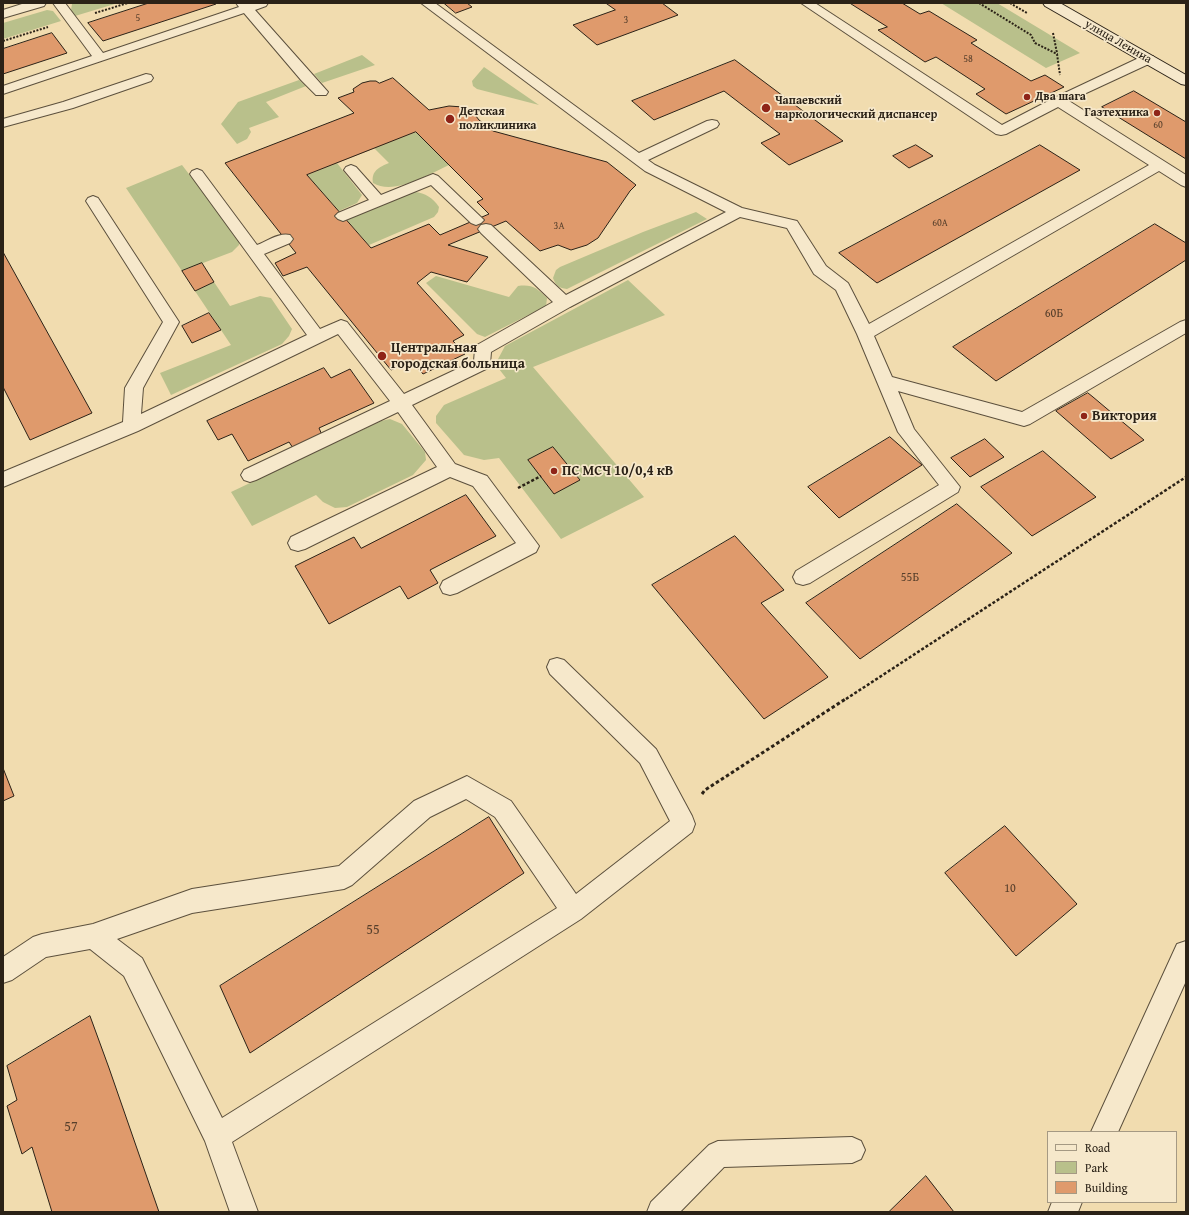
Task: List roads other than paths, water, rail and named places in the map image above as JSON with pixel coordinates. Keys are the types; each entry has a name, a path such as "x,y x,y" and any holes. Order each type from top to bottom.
{"street":[{"path":"3,14 38,3"},
{"name":"улица Ленина","path":"1050,3 1186,81"}],"lane":[{"path":"59,3 100,58"},
{"path":"3,90 100,58 244,6 262,3"},
{"path":"427,3 650,168 738,212 792,224 820,270 842,287 865,334 906,432 951,487 803,577"},
{"path":"807,3 1001,131 1059,101 1148,60"},
{"path":"244,6 321,92"},
{"path":"3,124 68,105 146,78"},
{"path":"1059,101 1186,182"},
{"path":"638,159 712,124"},
{"path":"865,334 1160,165"},
{"path":"351,170 378,201"},
{"path":"197,174 317,337"},
{"path":"343,216 433,179 564,303"},
{"path":"93,201 171,322 134,388 132,426"},
{"path":"250,475 482,364 483,349 564,303 738,212"},
{"path":"254,252 285,239"},
{"path":"5,474 132,426 341,326 401,403 449,469 480,481 529,546 450,587"},
{"path":"884,381 1024,419 1186,326"},
{"path":"298,543 449,469"},
{"path":"217,1136 573,911 684,824 648,756 557,667"},
{"path":"3,971 42,946 93,936 192,901 344,877 422,808 467,787 503,809 573,911"},
{"path":"93,936 133,967 217,1136 244,1212"},
{"path":"1104,1131 1186,955"},
{"path":"661,1212 718,1154 852,1150"},
{"path":"1062,1212 1067,1203"}],"place":[{"name":"Два шага","path":"1027,97"},
{"name":"Чапаевский наркологический диспансер","path":"766,108"},
{"name":"Газтехника","path":"1157,113"},
{"name":"Детская поликлиника","path":"450,119"},
{"name":"Центральная городская больница","path":"382,356"},
{"name":"Виктория","path":"1084,416"},
{"name":"ПС МСЧ 10/0,4 кВ","path":"554,471"}]}
